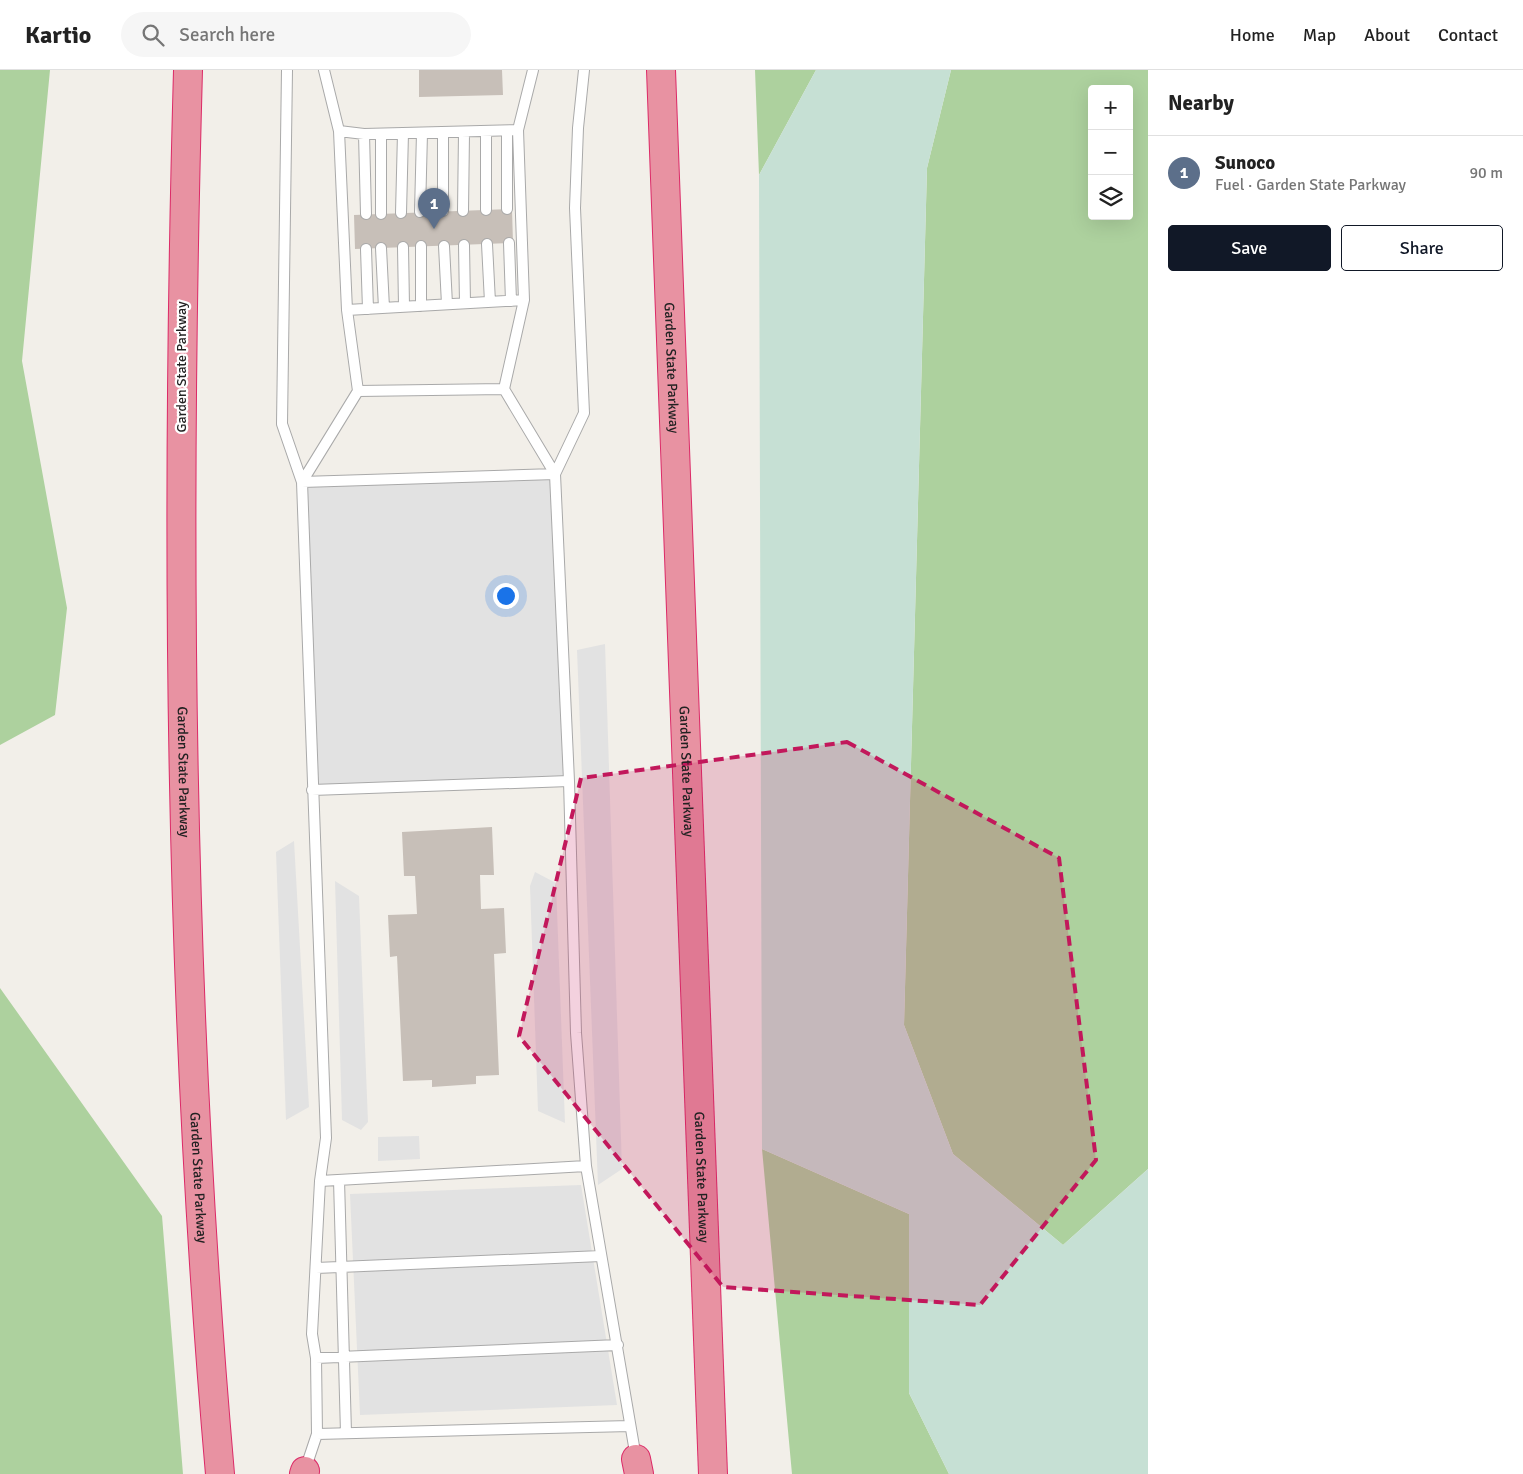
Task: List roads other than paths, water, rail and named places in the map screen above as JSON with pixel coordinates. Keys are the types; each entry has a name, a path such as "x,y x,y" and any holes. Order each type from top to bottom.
{"highway":[{"name":"Garden State Parkway","path":"188,70 182,285 180,527 187,902 202,1238 220,1474"},
{"name":"Garden State Parkway","path":"661,70 713,1474"}],"lane":[{"path":"287,70 282,424 302,482 326,1138 320,1180 312,1334 316,1358 317,1434 305,1473"},
{"path":"302,482 358,391 347,310 339,131 324,70"},
{"path":"532,70 518,130 524,300 504,390 555,474"},
{"path":"584,70 578,128 575,208 584,413 555,474 569,781 576,1033 586,1166 638,1467"},
{"path":"339,131 382,134 507,132 518,130"},
{"path":"486,132 486,210"},
{"path":"507,132 507,209"},
{"path":"401,213 403,133"},
{"path":"420,212 422,133"},
{"path":"443,133 444,211"},
{"path":"463,211 464,133"},
{"path":"364,134 366,214"},
{"path":"381,214 382,134"},
{"path":"509,243 511,300"},
{"path":"488,244 490,302"},
{"path":"464,245 465,303"},
{"path":"421,246 421,306"},
{"path":"444,246 447,304"},
{"path":"403,247 404,306"},
{"path":"381,248 384,308"},
{"path":"366,249 368,309"},
{"path":"347,310 524,300"},
{"path":"358,391 504,390"},
{"path":"302,482 555,474"},
{"path":"312,790 569,781"},
{"path":"320,1180 586,1166"},
{"path":"339,1180 346,1433"},
{"path":"316,1268 601,1256"},
{"path":"316,1358 618,1345"},
{"path":"317,1434 630,1426"}],"place":[{"name":"Sunoco","path":"434,229"}]}
